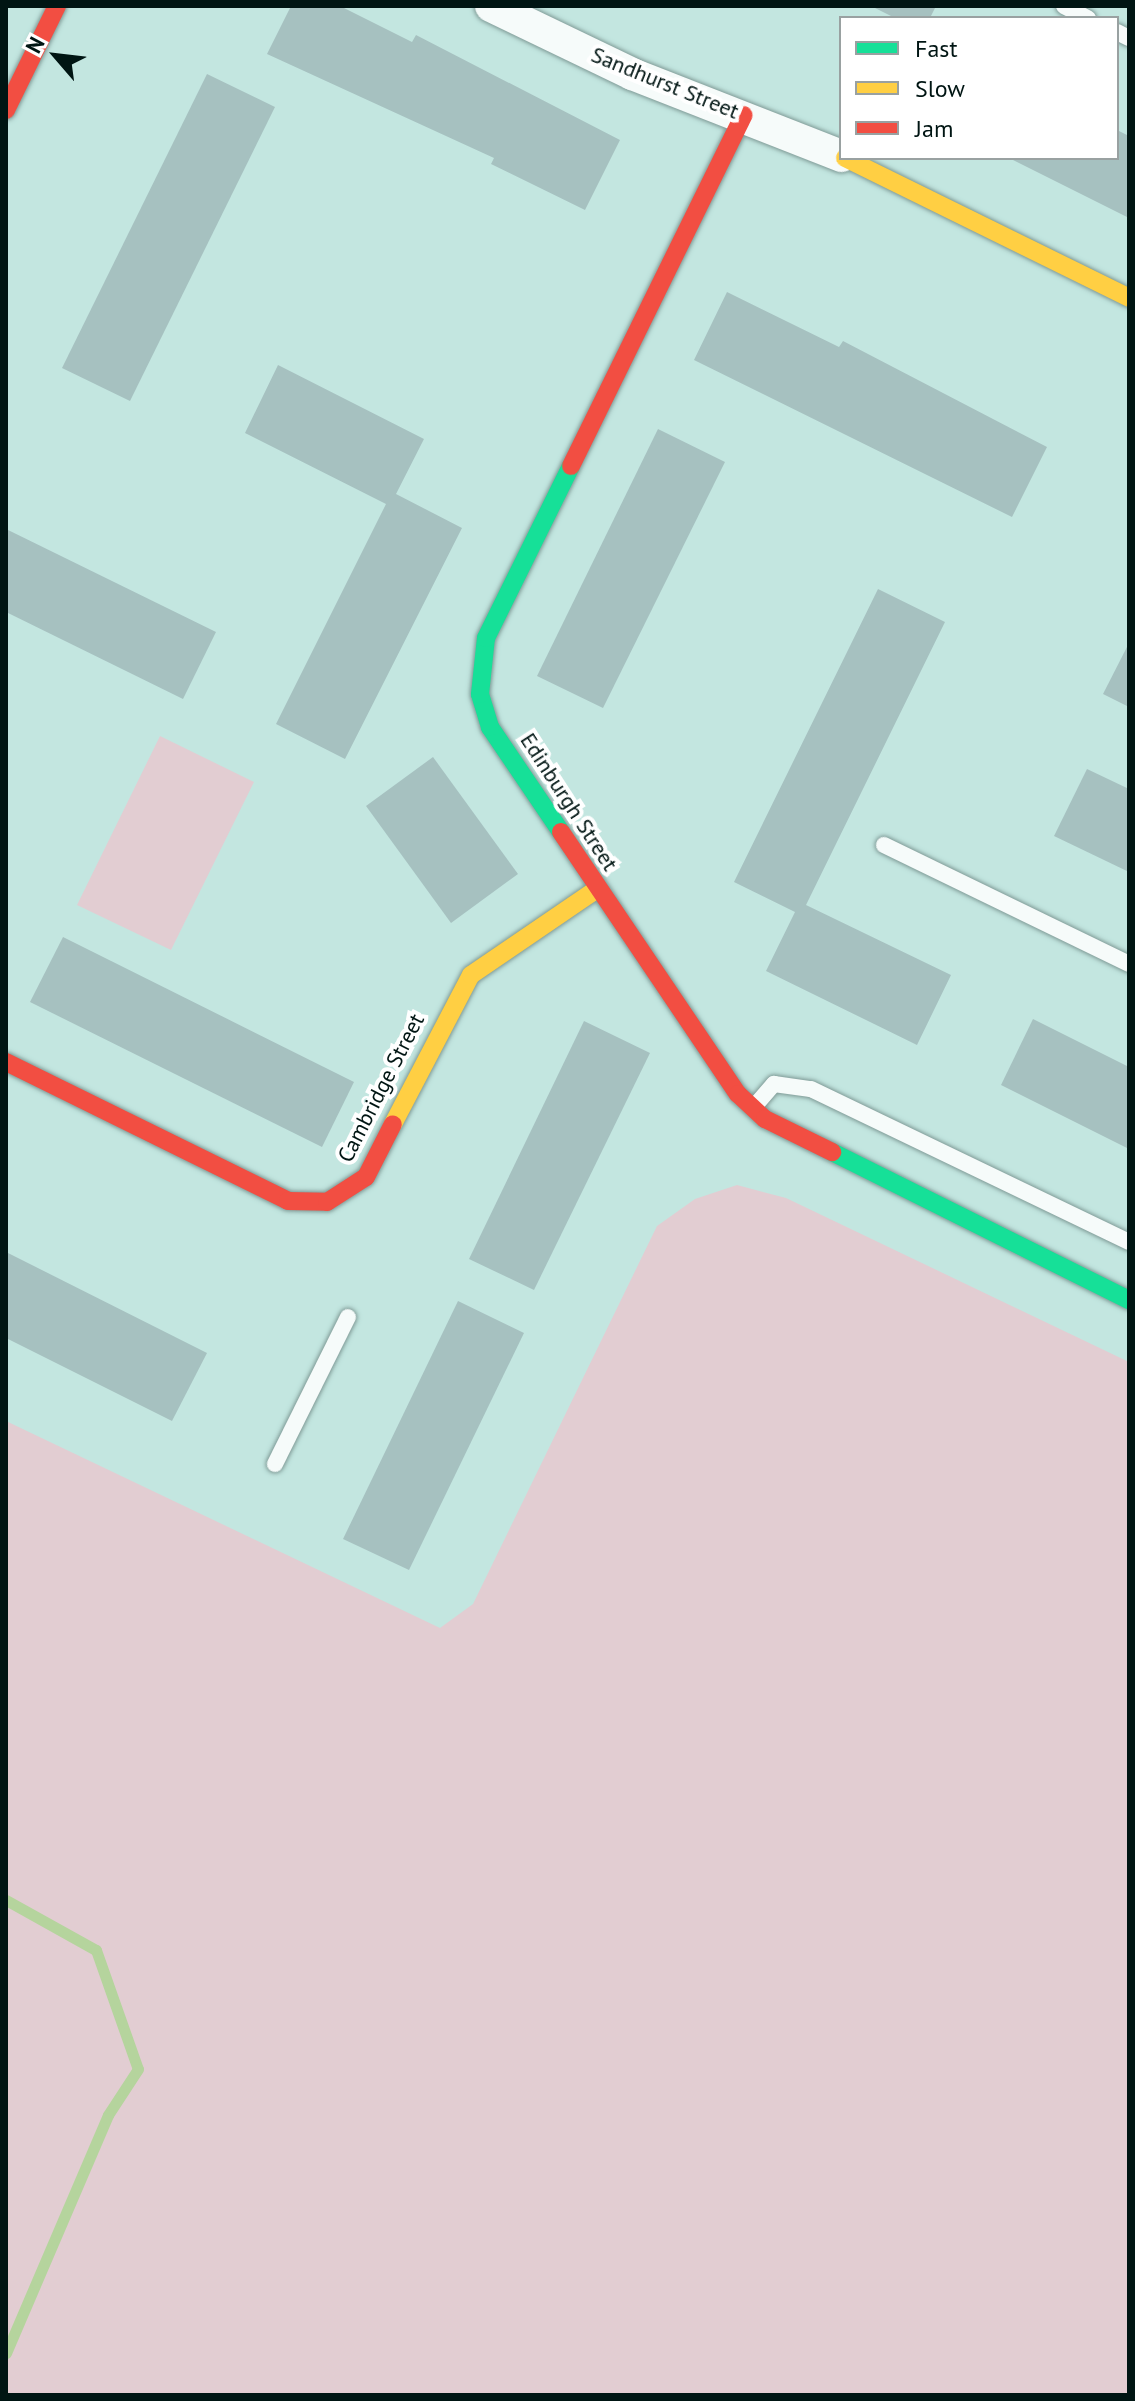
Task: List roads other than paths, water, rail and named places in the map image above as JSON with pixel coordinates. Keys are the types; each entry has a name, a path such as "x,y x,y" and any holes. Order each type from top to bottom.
{"street":[{"path":"6,110 57,6"},
{"name":"Sandhurst Street","path":"491,6 632,74 744,115 839,155"},
{"name":"Edinburgh Street","path":"744,115 480,658 480,694 490,727 597,889 753,1108 1129,1300"},
{"name":"Sandhurst Street","path":"849,160 1129,298"},
{"name":"Cambridge Street","path":"6,1062 288,1201 327,1202 366,1177 471,975 597,889"}],"lane":[{"path":"1064,6 1084,16"},
{"path":"884,845 1129,964"},
{"path":"753,1108 774,1084 811,1089 1129,1242"},
{"path":"275,1464 348,1317"}],"waterway":[{"path":"6,1900 96,1950 138,2069 108,2115 6,2353"}]}
